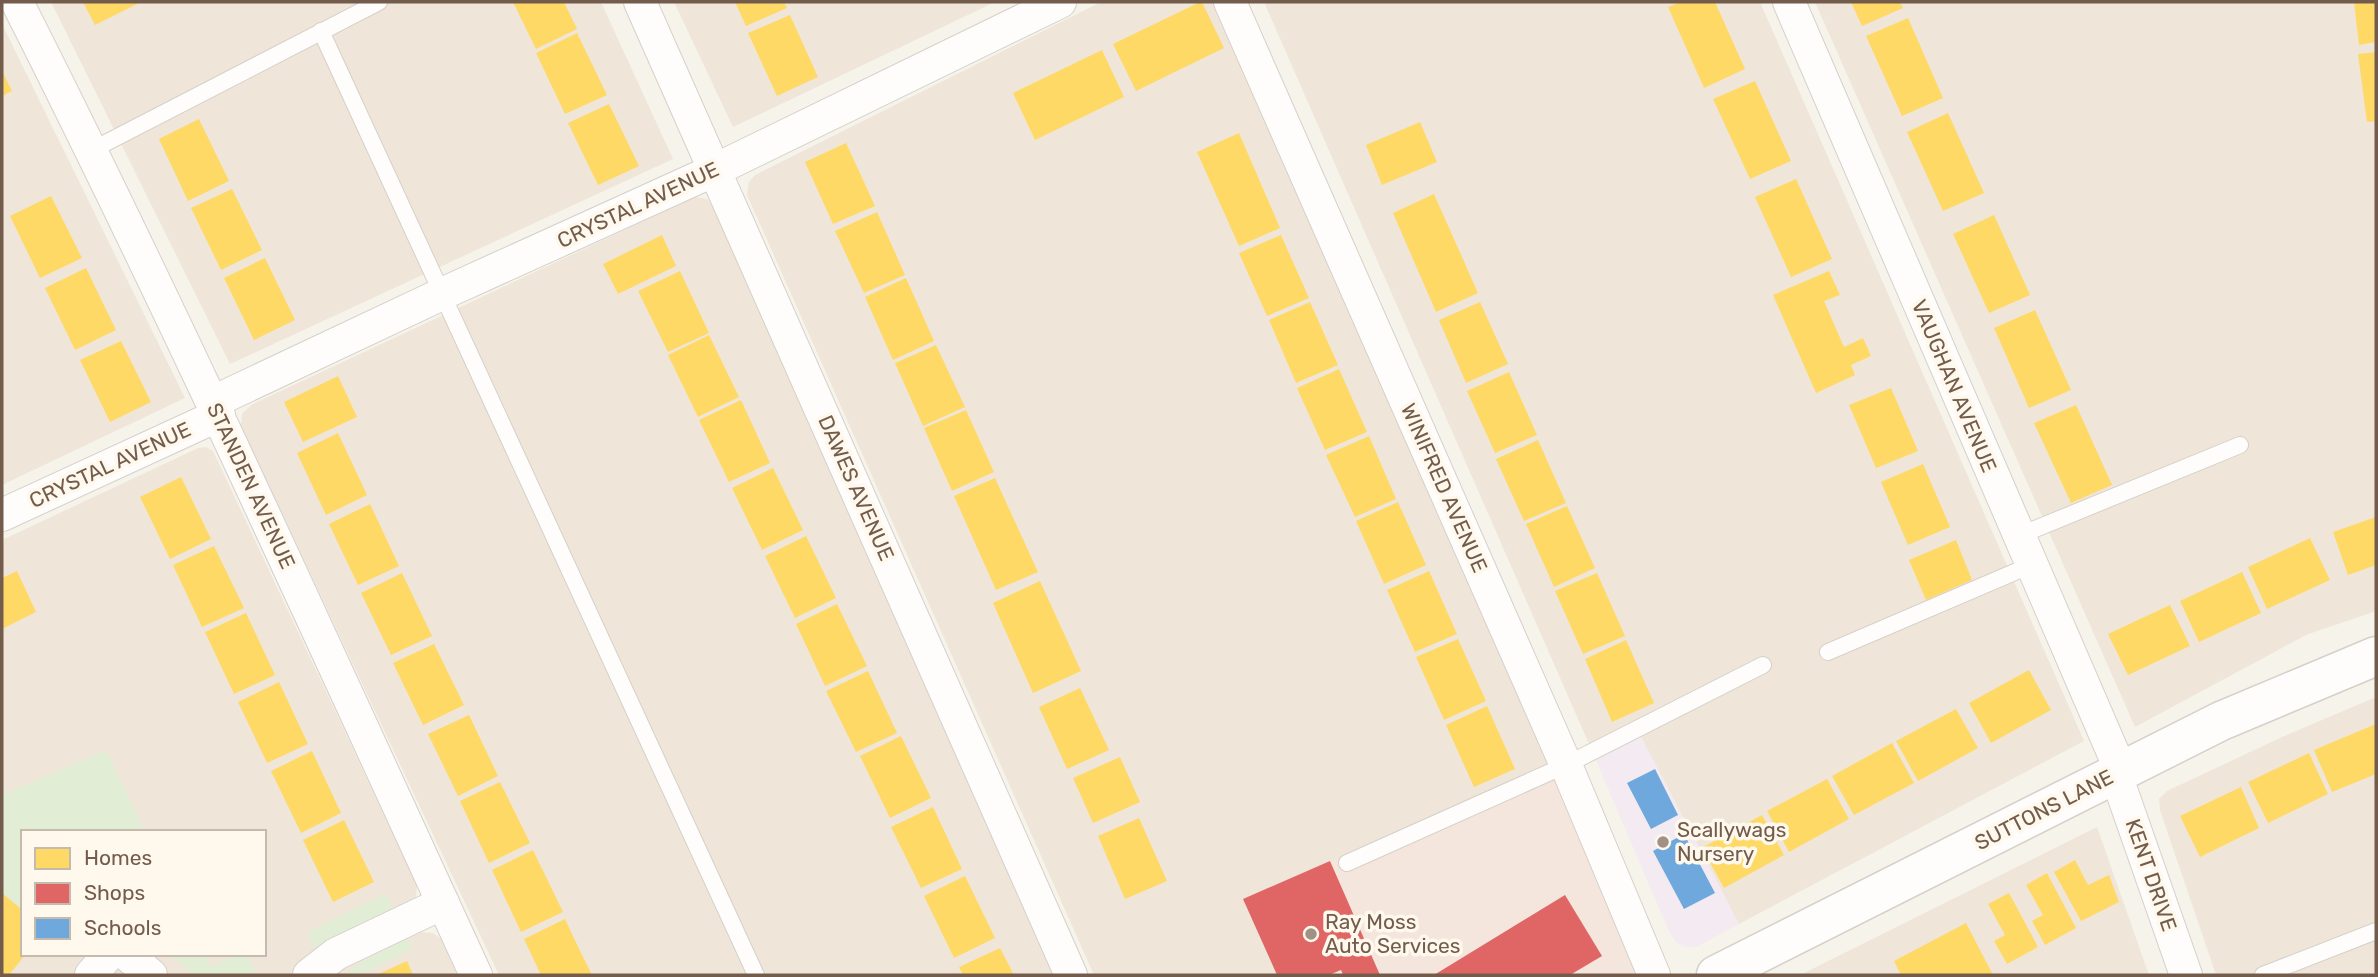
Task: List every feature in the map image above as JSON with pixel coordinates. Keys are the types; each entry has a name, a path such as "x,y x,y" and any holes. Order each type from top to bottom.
{"street":[{"name":"STANDEN AVENUE","path":"17,2 92,150 216,408 476,975"},
{"name":"DAWES AVENUE","path":"640,2 1071,975"},
{"name":"CRYSTAL AVENUE","path":"2,514 444,293 715,170 1060,2"},
{"name":"WINIFRED AVENUE","path":"1230,2 1566,765 1654,975"},
{"name":"VAUGHAN AVENUE","path":"1788,2 2118,773"},
{"name":"SUTTONS LANE","path":"1716,975 2221,721 2376,656"},
{"name":"KENT DRIVE","path":"2118,773 2186,975"},
{"path":"309,975 336,954 443,903"},
{"path":"91,975 107,956"},
{"path":"128,956 151,975"}],"lane":[{"path":"92,150 379,2"},
{"path":"321,31 756,975"},
{"path":"2018,536 2240,445"},
{"path":"1828,652 2031,565"},
{"path":"1347,863 1566,765 1763,665"},
{"path":"2263,975 2376,931"}],"shaded area":[{"path":"51,2 601,2 673,159 230,364"},
{"path":"674,2 995,2 733,127"},
{"path":"1101,2 1217,2 1554,766 1244,899 1277,975 1094,975 747,195 749,182 755,175"},
{"path":"1264,2 1760,2 2084,741 1739,924 1641,737 1596,760"},
{"path":"1815,2 2376,2 2376,611 2306,635 2135,727"},
{"path":"2,24 185,398 2,485"},
{"path":"695,197 707,199 717,208 1062,975 499,975 241,426 242,414 251,405"},
{"path":"206,447 213,451 417,885 416,897 408,906 395,912 407,938 422,932 433,933 441,939 457,975 2,975 2,540 198,448"},
{"path":"2376,697 2376,975 2216,975 2160,810 2159,799 2167,791"},
{"name":"Scallywags Nursery","path":"1641,737 1739,924 1696,947 1686,947 1676,942 1669,931 1596,760"},
{"path":"1554,766 1646,975 1277,975 1243,899"},
{"path":"2097,827 2149,975 1800,975"}],"green space":[{"path":"106,750 144,830 21,830 20,908 2,893 2,795"},
{"path":"386,894 395,912 315,949 307,932"},
{"path":"407,938 412,949 359,975 344,975 364,960"},
{"path":"170,956 206,956 211,966 234,956 248,956 257,975 195,975"}],"building: Homes":[{"path":"83,2 141,2 95,25"},
{"path":"513,2 564,2 577,29 536,49"},
{"path":"735,2 784,2 787,8 746,26"},
{"path":"1200,2 1224,48 1136,91 1113,44"},
{"path":"1681,2 1715,2 1745,69 1704,88 1668,7"},
{"path":"1851,2 1900,2 1903,8 1862,26"},
{"path":"2354,2 2376,2 2376,42 2359,45"},
{"path":"790,15 818,77 777,96 748,33"},
{"path":"1908,18 1943,98 1902,116 1866,36"},
{"path":"577,33 607,95 565,114 536,53"},
{"path":"1102,50 1124,97 1035,140 1013,93"},
{"path":"2376,52 2376,121 2367,122 2358,54"},
{"path":"2,71 12,91 2,96"},
{"path":"1755,81 1791,161 1750,179 1713,99"},
{"path":"609,104 639,166 598,185 568,123"},
{"path":"1948,113 1984,193 1943,211 1907,132"},
{"path":"199,119 229,181 188,201 159,139"},
{"path":"1420,122 1437,162 1382,185 1366,145"},
{"path":"1239,133 1280,228 1239,246 1197,152"},
{"path":"846,143 875,206 833,224 805,162"},
{"path":"1796,179 1832,259 1791,277 1755,197"},
{"path":"232,189 262,250 221,270 191,208"},
{"path":"1434,194 1478,293 1436,312 1393,213"},
{"path":"51,196 82,258 40,278 10,216"},
{"path":"877,212 905,275 864,293 835,231"},
{"path":"1994,215 2030,295 1989,313 1953,234"},
{"path":"662,235 676,266 618,294 603,264"},
{"path":"1281,235 1309,298 1267,316 1239,253"},
{"path":"265,258 295,320 254,340 224,278"},
{"path":"86,268 116,330 75,350 45,288"},
{"path":"680,271 709,333 668,352 638,291"},
{"path":"1829,271 1840,295 1824,301 1844,347 1863,338 1871,356 1851,365 1855,375 1816,393 1773,295"},
{"path":"906,278 934,341 893,360 865,297"},
{"path":"1310,302 1338,365 1296,383 1269,320"},
{"path":"1480,302 1508,364 1466,383 1439,320"},
{"path":"2035,310 2071,390 2029,408 1994,328"},
{"path":"709,335 739,397 698,417 668,355"},
{"path":"121,341 151,402 110,422 80,360"},
{"path":"936,345 965,407 923,426 895,363"},
{"path":"1339,369 1367,432 1325,450 1297,388"},
{"path":"1509,372 1537,435 1495,453 1467,391"},
{"path":"338,376 357,417 303,442 284,402"},
{"path":"1891,388 1918,451 1876,468 1849,405"},
{"path":"741,400 770,463 729,482 699,420"},
{"path":"2076,405 2112,485 2071,503 2034,423"},
{"path":"966,410 994,472 952,491 924,428"},
{"path":"338,433 367,495 326,515 297,453"},
{"path":"1369,436 1396,499 1355,517 1326,455"},
{"path":"1538,440 1566,503 1524,521 1496,459"},
{"path":"1923,464 1950,527 1908,545 1881,482"},
{"path":"773,468 803,530 762,550 732,488"},
{"path":"181,477 211,539 170,559 140,497"},
{"path":"995,478 1038,572 996,590 954,496"},
{"path":"1398,502 1426,565 1384,584 1356,521"},
{"path":"370,504 399,566 358,585 329,524"},
{"path":"1567,506 1595,568 1554,587 1526,524"},
{"path":"2376,517 2376,565 2348,575 2333,532"},
{"path":"806,536 836,598 795,618 765,556"},
{"path":"2310,538 2330,580 2267,609 2248,567"},
{"path":"1956,540 1972,580 1926,600 1909,560"},
{"path":"214,546 244,608 202,627 173,565"},
{"path":"17,571 36,612 2,629 2,578"},
{"path":"1429,571 1457,634 1415,652 1387,590"},
{"path":"2242,572 2261,613 2199,642 2180,601"},
{"path":"402,573 432,636 391,655 361,593"},
{"path":"1597,573 1625,636 1583,654 1555,591"},
{"path":"1040,581 1081,671 1033,693 993,603"},
{"path":"837,604 867,666 825,686 796,624"},
{"path":"2170,605 2190,646 2128,675 2108,634"},
{"path":"246,613 275,675 234,694 205,632"},
{"path":"1458,639 1486,701 1444,720 1416,657"},
{"path":"1626,640 1654,703 1612,722 1585,659"},
{"path":"434,644 464,705 423,725 393,663"},
{"path":"2029,670 2051,710 1991,743 1969,703"},
{"path":"868,671 897,733 856,752 826,691"},
{"path":"279,682 308,744 267,763 238,702"},
{"path":"1080,688 1109,750 1067,769 1039,707"},
{"path":"1487,706 1515,769 1474,787 1446,725"},
{"path":"1956,709 1978,748 1918,781 1896,741"},
{"path":"469,715 498,776 458,796 428,734"},
{"path":"2376,724 2376,774 2332,792 2314,750"},
{"path":"901,736 931,798 890,818 860,756"},
{"path":"1892,743 1914,783 1854,815 1832,776"},
{"path":"312,751 341,813 301,833 271,771"},
{"path":"2309,753 2328,794 2268,823 2248,782"},
{"path":"1120,757 1140,802 1093,823 1073,778"},
{"path":"1827,779 1849,819 1789,852 1767,811"},
{"path":"500,782 530,843 489,863 460,801"},
{"path":"2241,787 2259,828 2200,857 2180,816"},
{"path":"933,807 962,869 921,888 891,827"},
{"path":"1762,815 1784,855 1724,888 1702,848"},
{"path":"1139,818 1167,881 1125,899 1098,836"},
{"path":"344,820 374,882 333,902 303,840"},
{"path":"533,850 563,912 521,932 492,870"},
{"path":"2075,860 2088,885 2109,875 2119,902 2081,921 2054,872"},
{"path":"2047,873 2076,928 2045,945 2032,921 2043,915 2026,885"},
{"path":"965,876 995,938 954,958 924,896"},
{"path":"2,893 21,907 21,956 24,956 9,975 2,975"},
{"path":"2009,893 2038,947 2007,964 1994,941 2005,935 1988,904"},
{"path":"565,919 592,975 541,975 524,939"},
{"path":"1966,923 1993,975 1901,975 1894,961"},
{"path":"1000,948 1014,975 963,975 959,967"},
{"path":"407,961 413,975 376,975"}],"building: Shops":[{"name":"Ray Moss Auto Services","path":"1330,861 1380,975 1343,975 1341,970 1329,975 1277,975 1243,899"},
{"path":"1565,895 1602,956 1570,975 1434,975"}],"building: Schools":[{"path":"1655,769 1678,815 1651,829 1627,783"},
{"path":"1684,834 1715,893 1684,909 1653,851"}],"place":[{"name":"Scallywags Nursery","path":"1663,842"},
{"name":"Ray Moss Auto Services","path":"1311,934"}]}
